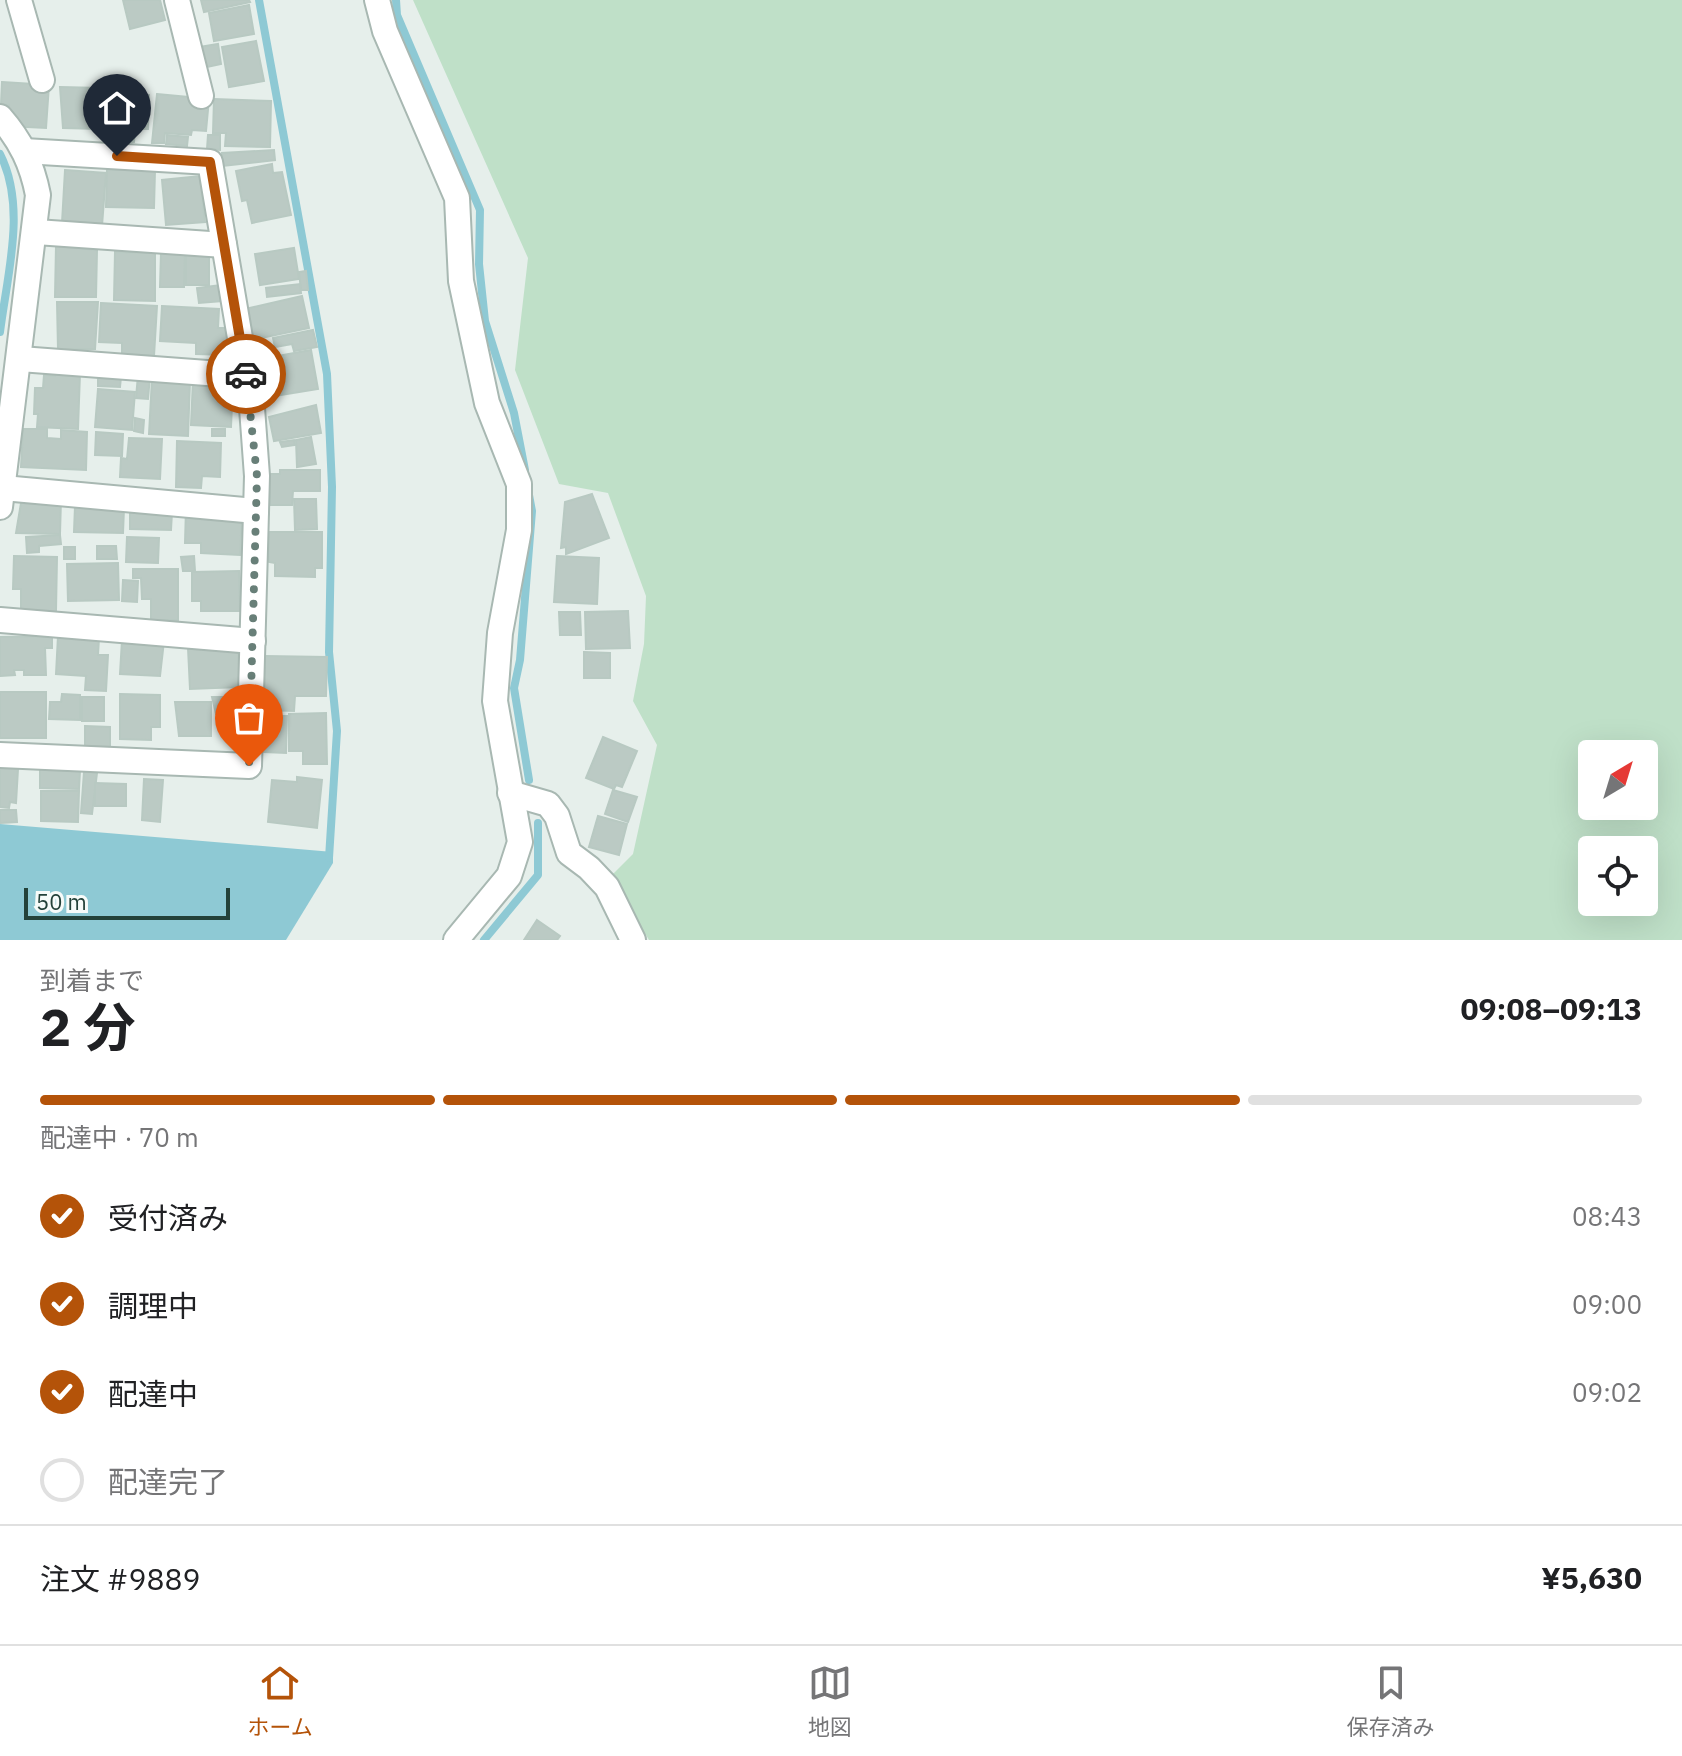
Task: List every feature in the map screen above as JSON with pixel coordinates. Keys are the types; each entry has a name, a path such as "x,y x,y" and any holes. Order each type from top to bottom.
{"street":[{"path":"19,0 42,80"},
{"path":"177,0 201,96"},
{"path":"377,0 385,31 457,198 461,281 487,403 519,484 519,530 500,633 495,701 520,842 509,876 456,940"},
{"path":"0,117 24,151 38,195 36,232 1,498 256,511"},
{"path":"0,755 249,766 257,476 247,376 210,162 24,151"},
{"path":"36,232 224,245"},
{"path":"20,359 247,376"},
{"path":"0,620 253,641"},
{"path":"510,793 548,804 569,853 607,887 633,940"}],"green space":[{"path":"413,0 1682,0 1682,940 649,940 611,876 633,854 657,745 633,701 644,644 646,596 608,493 559,484 515,370 528,258"}],"water":[{"path":"0,824 333,852 333,863 286,940 0,940"}],"building":[{"path":"123,0 160,0 165,20 130,29"},
{"path":"201,0 249,0 250,2 204,12"},
{"path":"249,5 254,34 214,41 209,13"},
{"path":"256,41 264,81 229,87 222,47"},
{"path":"218,44 221,64 202,68 199,47"},
{"path":"2,82 49,85 46,128 8,126 9,105 1,104"},
{"path":"60,87 101,88 100,129 63,128"},
{"path":"105,90 121,91 120,121 104,120"},
{"path":"123,94 149,95 148,129 135,129 134,142 121,142"},
{"path":"157,94 209,99 206,131 192,130 191,135 165,133 164,143 152,143"},
{"path":"214,99 271,101 270,147 225,146 226,133 213,133"},
{"path":"167,135 188,137 187,146 166,144"},
{"path":"208,135 220,135 220,150 207,149"},
{"path":"274,150 275,160 223,166 222,153"},
{"path":"272,164 273,173 282,172 291,215 252,223 247,200 242,201 236,171"},
{"path":"107,169 155,170 154,208 106,207"},
{"path":"65,170 106,173 102,226 62,223"},
{"path":"200,176 205,222 166,225 162,180"},
{"path":"56,246 97,250 96,297 55,297"},
{"path":"294,248 299,279 260,285 255,254"},
{"path":"115,252 155,253 155,301 114,300"},
{"path":"161,253 185,254 184,287 160,287"},
{"path":"186,254 209,254 209,285 186,285"},
{"path":"306,271 308,290 301,290 299,272"},
{"path":"300,284 301,293 267,297 266,288"},
{"path":"220,285 222,301 199,303 197,288"},
{"path":"302,296 309,328 252,340 245,309"},
{"path":"57,302 98,302 95,349 58,349"},
{"path":"101,303 157,306 154,356 122,354 122,343 99,342"},
{"path":"162,306 219,309 218,328 229,328 228,355 196,354 196,343 160,341"},
{"path":"313,330 317,347 294,351 292,344 275,347 273,338"},
{"path":"311,350 318,389 268,397 261,359"},
{"path":"55,372 80,373 78,429 37,427 35,388 43,388 44,375 55,376"},
{"path":"138,375 150,376 148,399 136,398"},
{"path":"98,376 121,377 120,387 98,386"},
{"path":"152,379 190,381 188,436 149,434"},
{"path":"193,380 233,382 231,427 191,425"},
{"path":"98,389 135,392 132,430 95,427"},
{"path":"316,405 321,433 274,441 269,417"},
{"path":"135,418 144,420 143,433 134,431"},
{"path":"23,429 47,429 47,438 61,439 61,430 87,432 86,470 21,467"},
{"path":"212,429 225,429 225,436 212,436"},
{"path":"96,432 123,434 122,456 95,455"},
{"path":"311,437 316,464 297,467 296,440"},
{"path":"129,438 162,439 160,479 120,477 121,458 127,459"},
{"path":"294,440 295,445 282,447 280,442"},
{"path":"177,441 221,443 220,477 202,476 201,488 176,487"},
{"path":"280,470 320,470 320,491 293,491 292,505 270,505 270,474 280,474"},
{"path":"592,494 609,538 566,554 566,547 561,548 565,502"},
{"path":"34,498 61,499 60,534 16,533 21,503 34,504"},
{"path":"294,499 316,499 317,529 295,530"},
{"path":"75,506 124,508 123,533 74,532"},
{"path":"186,508 242,515 240,555 201,553 201,543 185,543"},
{"path":"130,510 172,512 171,530 130,529"},
{"path":"269,532 322,532 322,568 315,568 315,577 275,576 275,563 269,562"},
{"path":"60,535 61,544 39,546 39,552 27,553 26,537"},
{"path":"127,537 159,538 158,563 126,562"},
{"path":"97,546 116,546 117,559 97,559"},
{"path":"64,547 75,547 75,559 64,559"},
{"path":"14,556 57,557 56,611 21,610 21,589 13,589"},
{"path":"194,556 195,571 183,571 181,557"},
{"path":"557,556 599,558 597,604 554,602"},
{"path":"118,563 119,600 68,601 67,564"},
{"path":"133,569 178,569 178,620 151,620 151,599 142,599 141,578 133,578"},
{"path":"239,571 240,611 201,611 201,601 192,601 192,572"},
{"path":"123,580 138,581 137,602 122,601"},
{"path":"628,611 630,648 586,649 585,612"},
{"path":"559,612 580,612 581,635 560,635"},
{"path":"52,636 52,648 45,648 46,675 24,675 24,670 14,670 15,675 0,676 0,637"},
{"path":"58,636 99,638 98,655 108,655 106,691 85,690 86,676 56,674"},
{"path":"122,640 164,641 160,676 120,674"},
{"path":"238,646 240,687 190,689 188,648"},
{"path":"584,652 610,653 610,678 584,678"},
{"path":"265,656 327,657 326,696 295,696 294,711 264,710"},
{"path":"0,692 46,692 46,738 0,738"},
{"path":"62,694 80,695 80,720 49,719 50,702 61,702"},
{"path":"120,694 160,695 160,727 151,727 151,740 120,739"},
{"path":"82,697 104,697 104,721 82,721"},
{"path":"212,697 238,697 238,714 216,714"},
{"path":"175,702 211,702 211,736 179,736"},
{"path":"326,713 327,764 303,764 303,751 289,751 289,714"},
{"path":"265,716 287,716 286,753 264,752"},
{"path":"85,726 110,727 110,751 85,750"},
{"path":"603,737 637,751 622,787 616,785 614,789 586,778"},
{"path":"0,768 18,769 16,803 10,802 9,808 0,807"},
{"path":"40,769 80,771 79,789 40,788"},
{"path":"84,772 97,773 92,814 81,813"},
{"path":"297,777 322,780 317,828 268,822 272,780 297,782"},
{"path":"144,779 163,780 160,822 142,820"},
{"path":"95,783 126,784 126,806 95,806"},
{"path":"613,790 637,797 628,822 605,814"},
{"path":"41,791 79,791 78,822 41,821"},
{"path":"0,810 16,810 17,822 0,823"},
{"path":"598,816 627,824 619,855 589,847"},
{"path":"537,920 560,936 557,940 524,940"}],"waterway":[{"path":"259,0 327,374 332,487 329,652 337,731 329,858"},
{"path":"396,0 397,15 480,210 479,264 485,321 514,413 525,470"},
{"path":"0,154 8,175 14,219 0,332"},
{"path":"529,495 532,511 520,660 514,688 529,780"},
{"path":"484,940 538,875 538,823"}],"way so far":[{"path":"246,374 257,476 249,766"}],"route":[{"path":"117,156 210,162 246,374"}]}
